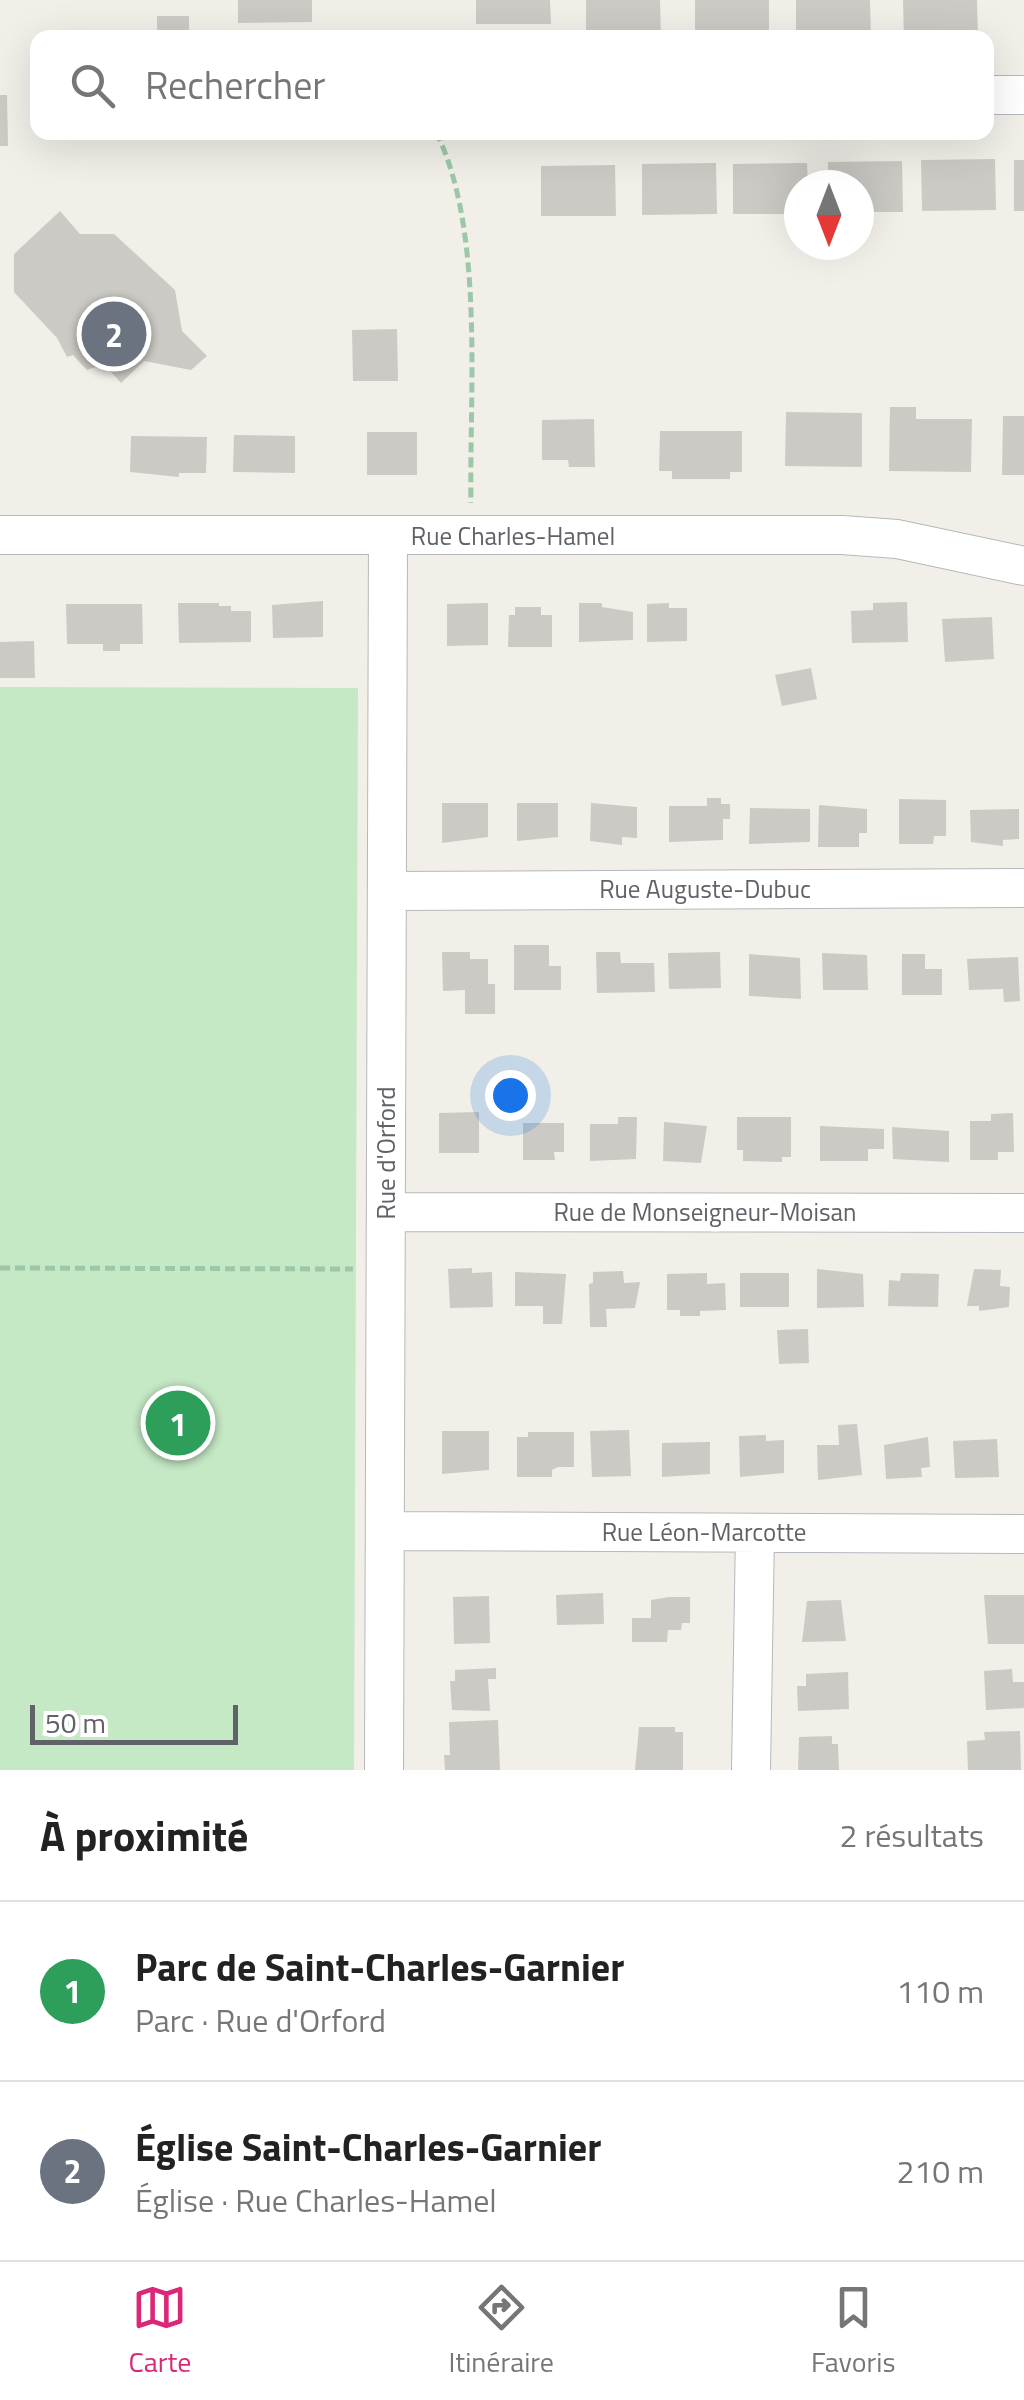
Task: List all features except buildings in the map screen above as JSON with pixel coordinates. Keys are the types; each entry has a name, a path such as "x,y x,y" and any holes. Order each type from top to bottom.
{"street":[{"path":"994,95 1024,95"},
{"name":"Rue Charles-Hamel","path":"0,536 868,536 1024,566"},
{"name":"Rue d'Orford","path":"384,1770 388,537"},
{"name":"Rue Auguste-Dubuc","path":"387,891 1024,888"},
{"name":"Rue de Monseigneur-Moisan","path":"386,1212 1024,1213"},
{"name":"Rue Léon-Marcotte","path":"385,1531 1024,1534"},
{"path":"751,1770 755,1533"}],"path":[{"path":"440,140 452,164 471,310 472,536"},
{"path":"0,1268 386,1269"}],"green space":[{"path":"0,687 358,688 354,1770 0,1770"}],"place":[{"name":"Église Saint-Charles-Garnier","path":"114,334"},
{"name":"Parc de Saint-Charles-Garnier","path":"178,1423"}]}
